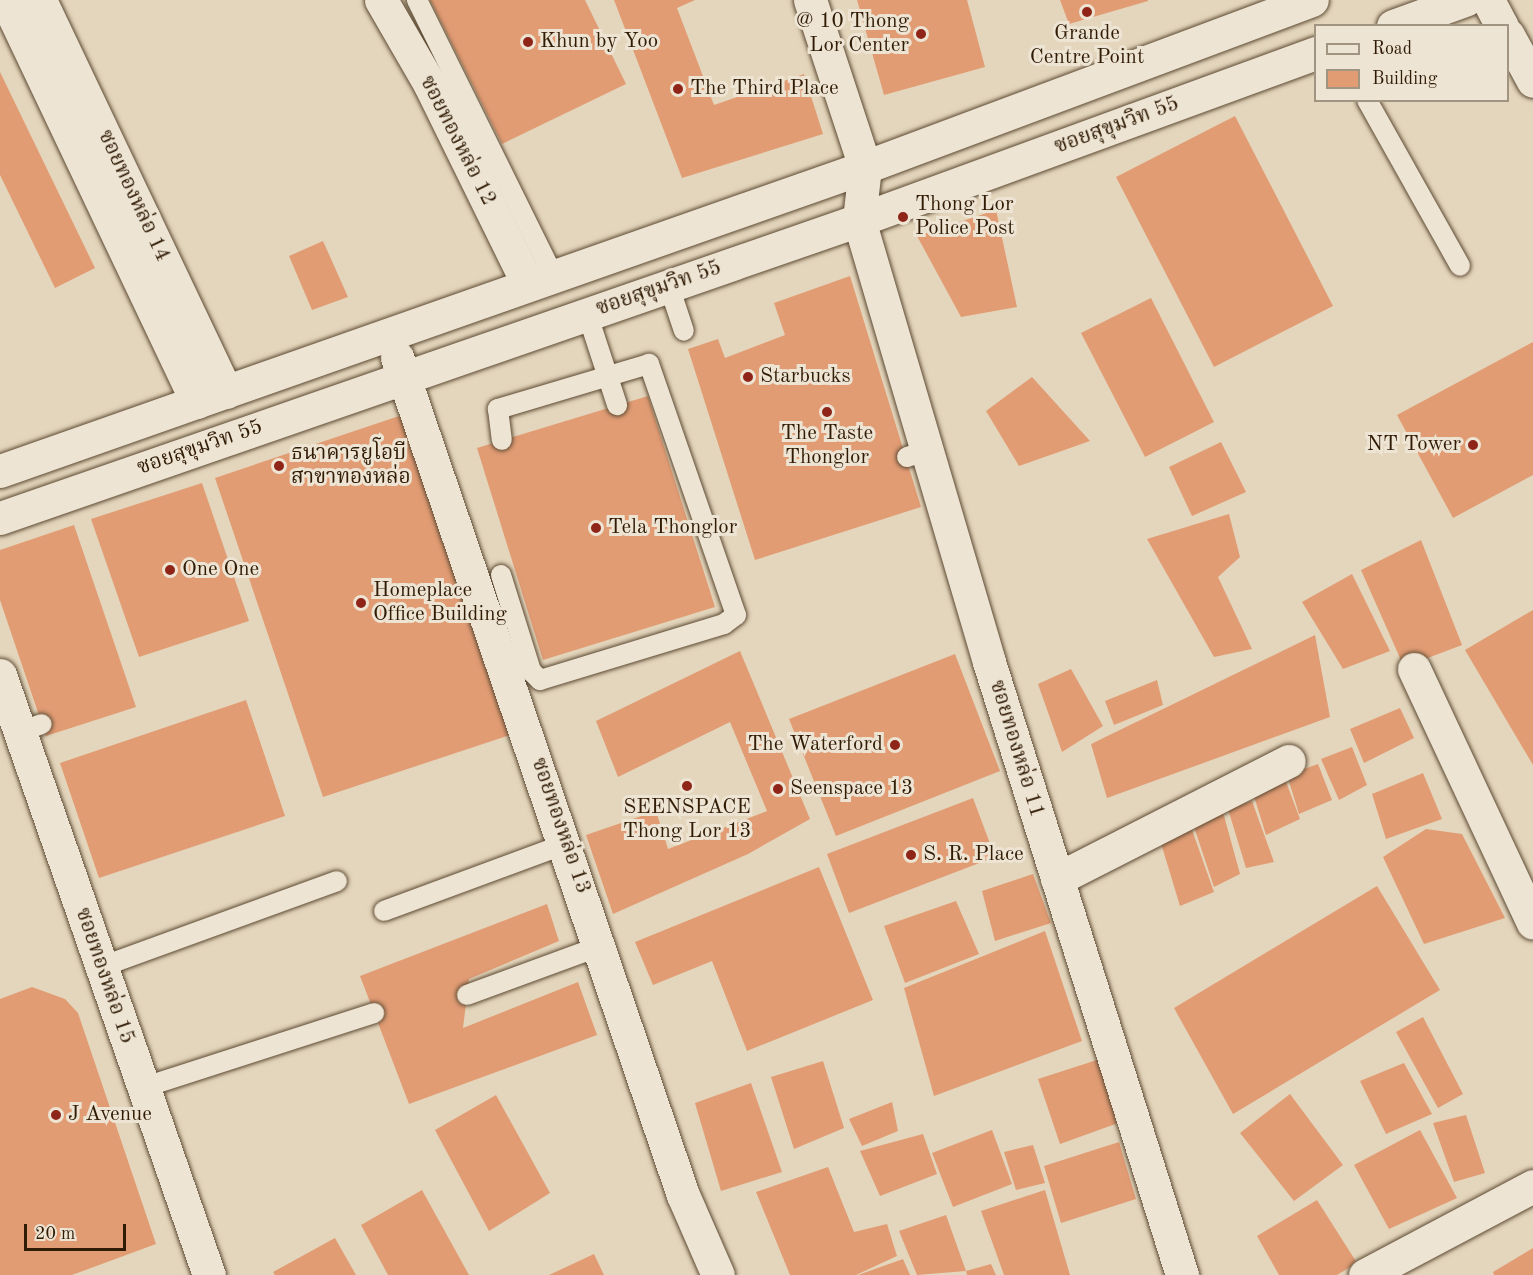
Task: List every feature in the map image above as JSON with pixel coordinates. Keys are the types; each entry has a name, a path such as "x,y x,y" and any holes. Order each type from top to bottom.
{"street":[{"path":"6,0 212,397"},
{"name":"ซอยทองหล่อ 14","path":"40,0 212,397"},
{"name":"ซอยทองหล่อ 12","path":"381,0 540,280"},
{"path":"810,0 865,167 859,219"},
{"name":"ซอยสุขุมวิท 55","path":"0,471 865,167 1265,8 1312,0"},
{"path":"1399,24 1465,0"},
{"path":"1488,0 1501,24"},
{"path":"1509,37 1533,81"},
{"name":"ซอยสุขุมวิท 55","path":"0,518 859,219 1314,54"},
{"name":"ซอยทองหล่อ 11","path":"859,219 917,453 1057,879 1182,1275"},
{"name":"ซอยทองหล่อ 13","path":"386,336 406,376 516,725 565,844 683,1195 718,1275"},
{"path":"1414,669 1533,923"},
{"name":"ซอยทองหล่อ 15","path":"0,675 31,728 101,968 209,1275"},
{"path":"1057,879 1289,761"},
{"path":"1365,1275 1533,1186"}],"lane":[{"path":"417,0 540,280"},
{"path":"1368,102 1460,266"},
{"path":"669,286 684,331"},
{"path":"587,313 617,405"},
{"path":"501,575 531,671 540,680 735,618 651,366 642,363 498,409 502,440"},
{"path":"384,911 565,844"},
{"path":"101,968 337,881"},
{"path":"467,995 600,946"},
{"path":"142,1088 374,1013"}],"building":[{"name":"Khun by Yoo","path":"430,0 585,0 626,84 502,144"},
{"name":"The Third Place","path":"614,0 695,0 677,8 714,105 804,74 823,134 682,178"},
{"name":"@ 10 Thong Lor Center","path":"857,0 967,0 985,67 884,95"},
{"name":"Grande Centre Point","path":"1060,0 1148,0 1148,1 1069,24"},
{"path":"0,72 95,268 55,288 0,175"},
{"path":"1235,116 1333,306 1214,367 1116,177"},
{"path":"996,210 1017,307 961,317 917,236"},
{"path":"323,241 348,297 312,310 289,256"},
{"name":"The Taste Thonglor","path":"850,276 921,507 755,560 688,349 718,339 725,358 785,335 774,303"},
{"path":"1151,298 1214,422 1145,457 1081,333"},
{"name":"NT Tower","path":"1533,342 1533,475 1453,518 1397,415"},
{"path":"1032,377 1090,441 1019,466 986,411"},
{"name":"Tela Thonglor","path":"648,396 715,607 543,660 477,448"},
{"name":"Homeplace Office Building","path":"402,415 510,735 323,797 215,478"},
{"path":"1221,442 1246,492 1192,516 1169,467"},
{"name":"One One","path":"202,483 249,621 139,657 91,519"},
{"path":"1229,514 1240,557 1218,577 1252,649 1214,657 1147,539"},
{"path":"74,525 136,707 46,736 0,600 0,550"},
{"path":"1421,540 1462,645 1404,667 1361,570"},
{"path":"1352,574 1390,651 1343,669 1302,602"},
{"path":"1533,610 1533,765 1465,650"},
{"path":"1315,635 1330,717 1107,798 1091,744"},
{"name":"Seenspace 13","path":"740,651 810,819 748,854 613,914 586,835 656,811 668,849 767,811 730,722 618,777 596,721"},
{"name":"The Waterford","path":"955,654 1000,771 836,836 789,719"},
{"path":"1071,669 1103,726 1062,752 1038,684"},
{"path":"1157,680 1163,705 1114,725 1105,701"},
{"path":"246,700 285,816 99,878 60,763"},
{"path":"1400,708 1414,738 1364,763 1350,729"},
{"path":"1352,747 1367,785 1339,800 1321,759"},
{"path":"1318,764 1332,800 1299,814 1287,775"},
{"path":"1423,773 1442,819 1386,839 1372,794"},
{"path":"1285,779 1300,819 1266,835 1253,793"},
{"name":"S. R. Place","path":"973,798 995,857 849,913 827,854"},
{"path":"1252,801 1274,862 1246,868 1228,809"},
{"path":"1223,812 1240,874 1214,887 1193,824"},
{"path":"1191,827 1214,892 1180,906 1160,840"},
{"path":"1426,829 1462,834 1505,918 1424,944 1383,857"},
{"path":"819,867 873,1000 747,1051 712,961 653,985 635,942"},
{"path":"1033,874 1051,923 995,941 982,891"},
{"path":"1377,886 1440,990 1233,1114 1174,1008"},
{"path":"956,901 979,954 905,983 884,926"},
{"path":"547,904 559,941 469,979 463,1028 578,982 597,1035 409,1104 360,976"},
{"path":"1045,931 1082,1041 934,1096 904,988"},
{"name":"J Avenue","path":"32,987 65,999 78,1013 156,1244 72,1275 0,1275 0,999"},
{"path":"1423,1017 1463,1094 1438,1108 1396,1032"},
{"path":"1100,1059 1121,1122 1060,1144 1038,1079"},
{"path":"823,1061 844,1128 794,1149 771,1077"},
{"path":"1404,1063 1432,1114 1386,1134 1360,1081"},
{"path":"751,1083 782,1172 721,1191 695,1103"},
{"path":"1290,1094 1343,1165 1294,1201 1240,1133"},
{"path":"496,1095 550,1193 489,1231 435,1130"},
{"path":"892,1102 898,1131 862,1146 849,1119"},
{"path":"1466,1115 1485,1173 1454,1182 1433,1123"},
{"path":"992,1130 1012,1184 953,1207 932,1153"},
{"path":"1420,1130 1457,1198 1389,1229 1354,1165"},
{"path":"923,1134 937,1174 880,1196 860,1151"},
{"path":"1119,1142 1136,1199 1061,1223 1044,1166"},
{"path":"1033,1145 1045,1183 1016,1190 1004,1152"},
{"path":"828,1167 854,1232 887,1224 897,1256 856,1275 790,1275 756,1192"},
{"path":"422,1190 469,1275 388,1275 361,1225"},
{"path":"1045,1190 1070,1275 1004,1275 981,1211"},
{"path":"1317,1200 1357,1263 1337,1275 1279,1275 1257,1236"},
{"path":"946,1215 966,1271 917,1275 899,1231"},
{"path":"335,1238 356,1275 275,1275 273,1272"},
{"path":"1533,1248 1533,1275 1494,1275 1493,1272"},
{"path":"594,1254 604,1275 549,1275"},
{"path":"903,1259 910,1275 858,1275"},
{"path":"991,1264 996,1275 967,1275 966,1271"}],"place":[{"name":"Grande Centre Point","path":"1087,12"},
{"name":"@ 10 Thong Lor Center","path":"921,34"},
{"name":"Khun by Yoo","path":"528,42"},
{"name":"The Third Place","path":"678,89"},
{"name":"Thong Lor Police Post","path":"903,217"},
{"name":"Starbucks","path":"748,377"},
{"name":"The Taste Thonglor","path":"827,412"},
{"name":"NT Tower","path":"1473,445"},
{"name":"ธนาคารยูโอบี สาขาทองหล่อ","path":"279,466"},
{"name":"Tela Thonglor","path":"596,528"},
{"name":"One One","path":"170,570"},
{"name":"Homeplace Office Building","path":"361,603"},
{"name":"The Waterford","path":"895,745"},
{"name":"SEENSPACE Thong Lor 13","path":"687,786"},
{"name":"Seenspace 13","path":"778,789"},
{"name":"S. R. Place","path":"911,855"},
{"name":"J Avenue","path":"56,1115"}]}
